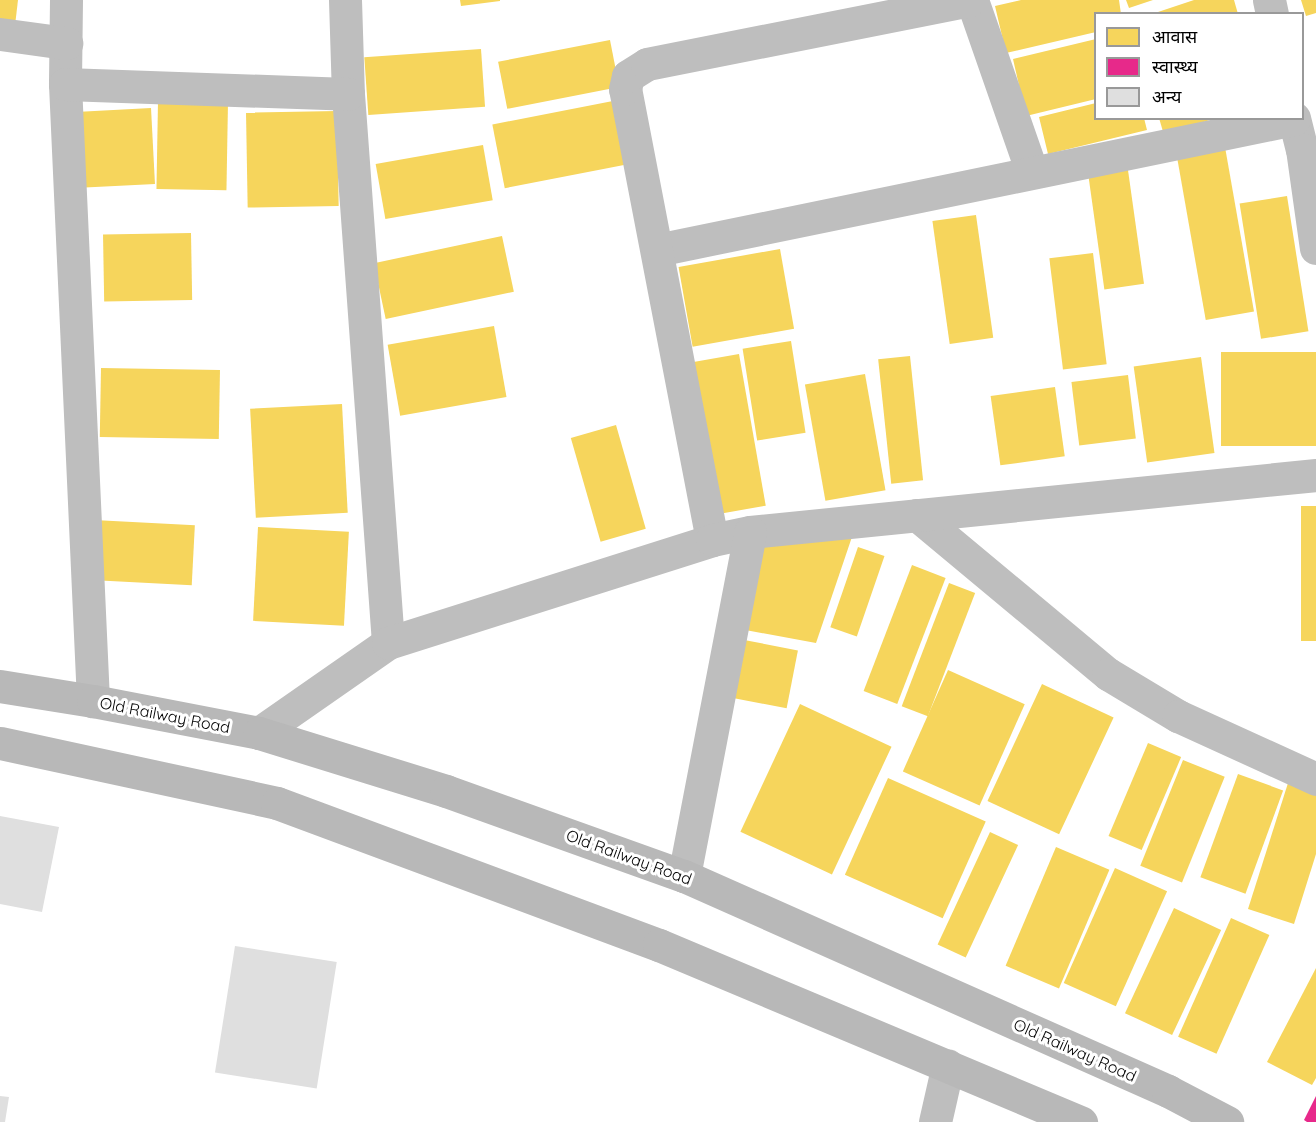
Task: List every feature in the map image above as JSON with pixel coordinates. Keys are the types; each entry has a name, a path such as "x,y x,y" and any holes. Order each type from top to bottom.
{"main road":[{"name":"Old Railway Road","path":"0,686 93,701 259,733 446,790 684,876 1168,1091 1227,1122"},
{"path":"0,743 277,803 659,945 1081,1122"}],"street":[{"path":"66,0 65,84 93,701"},
{"path":"345,0 348,94 388,643"},
{"path":"712,540 625,89 628,76 639,67 971,0 1032,172"},
{"path":"0,34 66,43"},
{"path":"65,84 348,94"},
{"path":"657,250 1032,172 1302,133 1316,248"},
{"path":"259,733 388,643 712,540 750,532 1316,475"},
{"path":"918,515 1108,674 1178,716 1316,779"},
{"path":"684,876 750,532"},
{"path":"935,1122 948,1065"}],"building: आवास":[{"path":"0,0 18,0 14,34 0,32"},
{"path":"460,0 500,0 500,1 461,6"},
{"path":"1021,0 1119,0 1121,12 1094,12 1094,32 1006,53 995,6"},
{"path":"1126,0 1153,0 1129,8"},
{"path":"1194,0 1234,0 1237,12 1158,12"},
{"path":"1301,0 1316,0 1316,13 1306,16"},
{"path":"1094,39 1094,99 1026,116 1013,59"},
{"path":"610,40 619,87 507,109 498,62"},
{"path":"481,49 485,107 368,115 364,57"},
{"path":"618,100 630,164 505,188 492,124"},
{"path":"158,101 228,102 226,190 156,189"},
{"path":"1094,103 1094,120 1144,120 1147,130 1048,154 1039,117"},
{"path":"151,108 155,184 75,188 71,112"},
{"path":"337,111 339,206 248,208 246,113"},
{"path":"1160,120 1210,120 1164,135"},
{"path":"483,145 493,200 385,219 376,164"},
{"path":"1225,147 1254,311 1206,320 1177,156"},
{"path":"1127,163 1144,284 1104,289 1087,169"},
{"path":"1287,196 1308,331 1261,339 1240,204"},
{"path":"976,215 993,338 950,344 932,221"},
{"path":"191,233 192,300 104,302 103,235"},
{"path":"502,236 514,292 386,319 374,263"},
{"path":"780,249 794,329 693,347 679,267"},
{"path":"1093,253 1107,364 1063,370 1049,258"},
{"path":"494,326 507,397 400,416 388,345"},
{"path":"791,341 806,433 757,441 743,349"},
{"path":"1221,352 1316,352 1316,446 1221,446"},
{"path":"739,354 766,506 715,515 688,363"},
{"path":"910,356 923,480 891,484 878,359"},
{"path":"1201,357 1214,453 1147,463 1134,366"},
{"path":"101,368 220,370 219,439 100,437"},
{"path":"865,374 885,490 825,501 805,385"},
{"path":"1128,375 1136,439 1079,445 1071,382"},
{"path":"1055,387 1065,456 1000,465 991,396"},
{"path":"342,404 348,513 256,518 250,409"},
{"path":"616,425 646,529 601,542 571,438"},
{"path":"1301,506 1316,506 1316,641 1301,641"},
{"path":"94,520 195,525 192,585 91,580"},
{"path":"258,527 349,532 344,626 253,621"},
{"path":"855,528 816,643 740,629 759,537"},
{"path":"858,547 884,556 857,636 830,627"},
{"path":"912,565 946,578 897,704 864,691"},
{"path":"949,583 975,593 928,716 902,706"},
{"path":"739,639 798,650 787,708 728,697"},
{"path":"948,670 1025,704 980,806 903,771"},
{"path":"1042,684 1114,717 1059,834 987,801"},
{"path":"800,704 892,747 832,874 740,832"},
{"path":"1148,743 1181,757 1142,850 1109,836"},
{"path":"1183,760 1225,777 1182,883 1140,866"},
{"path":"1238,774 1283,790 1245,894 1200,877"},
{"path":"888,778 986,822 943,918 845,875"},
{"path":"1288,783 1316,792 1316,854 1294,924 1248,909"},
{"path":"990,832 1018,845 966,957 938,944"},
{"path":"1056,847 1109,870 1059,988 1006,966"},
{"path":"1115,868 1167,891 1116,1006 1064,983"},
{"path":"1174,908 1221,930 1172,1035 1125,1013"},
{"path":"1231,918 1269,935 1216,1054 1178,1037"},
{"path":"1316,968 1316,1078 1312,1085 1267,1062"}],"building: स्वास्थ्य":[{"path":"1316,1096 1316,1122 1307,1122 1304,1120"}],"building: अन्य":[{"path":"0,816 59,827 42,912 0,904"},
{"path":"235,946 337,962 317,1089 215,1072"},
{"path":"0,1096 9,1097 5,1122 0,1122"}]}
